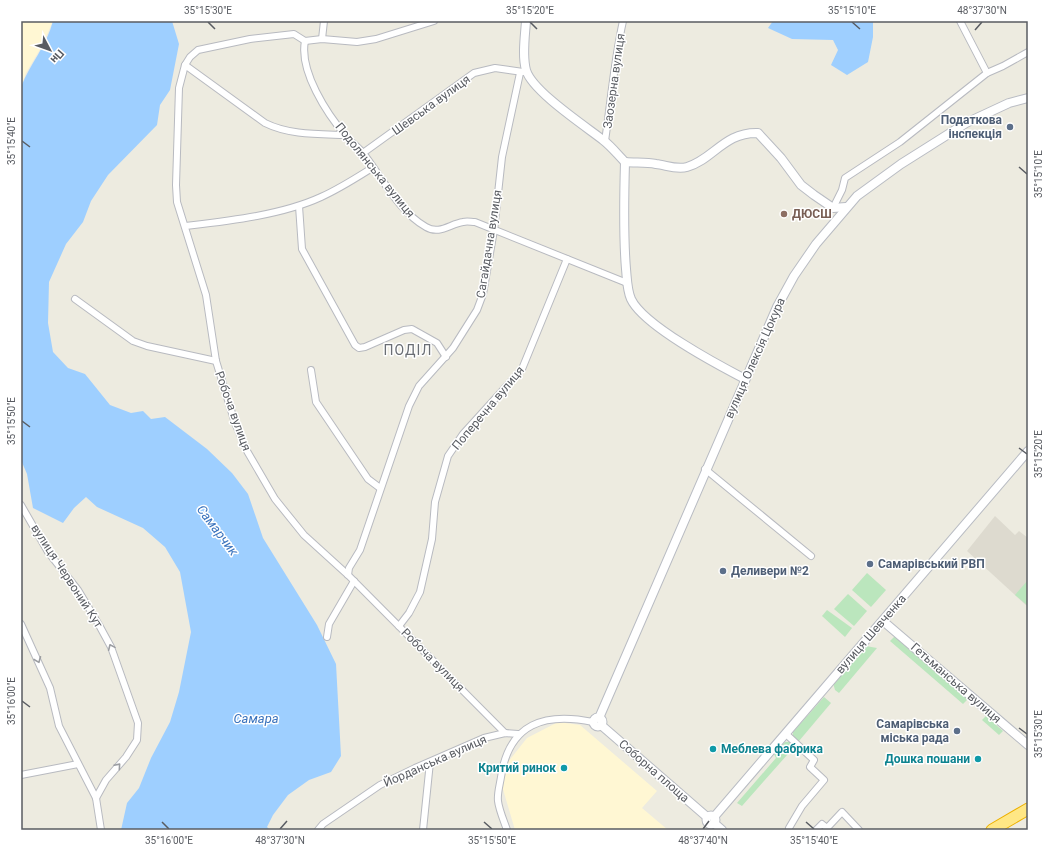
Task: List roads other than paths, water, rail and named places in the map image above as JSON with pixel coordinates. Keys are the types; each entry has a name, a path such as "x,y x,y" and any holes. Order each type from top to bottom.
{"highway":[{"path":"992,830 1028,809"}],"street":[{"path":"322,39 324,21"},
{"path":"345,135 305,133 278,129 265,123 185,66 190,57 198,50 250,38 294,34 305,41 322,39 357,42 376,39 434,21"},
{"name":"Сагайдачна вулиця","path":"348,575 349,568 360,550 409,406 419,386 446,357 479,304 483,294 494,230 502,157 523,72 526,21"},
{"name":"Заозерна вулиця","path":"605,141 613,88 615,55 623,21"},
{"path":"960,21 987,73"},
{"name":"Подолянська вулиця","path":"305,41 305,58 312,84 325,108 345,135 363,153 372,168 394,196 414,218 427,228 439,230 462,222 475,222 628,283"},
{"path":"833,208 842,190 845,178 900,142 987,73 1028,52"},
{"name":"Робоча вулиця","path":"185,66 179,88 176,186 177,202 186,226 206,295 216,361 247,452 275,499 304,535 348,575 505,733"},
{"name":"Шевська вулиця","path":"363,153 428,108 454,86 474,74 495,68 523,72"},
{"path":"523,72 536,86 571,116 605,141 625,162 655,164 674,168 687,167 703,158 725,142 745,133 758,133 781,158 801,184 822,202 833,208 846,207"},
{"name":"вулиця Олексія Цокура","path":"598,722 705,470 785,291 816,244 846,207 875,182 966,123 1009,103 1028,98"},
{"path":"625,162 624,220 628,283 632,301 651,320 704,358 745,379"},
{"path":"186,226 229,221 299,206 327,194 372,168"},
{"path":"299,206 302,249 355,346 360,348 365,347 404,330 412,329 437,342 446,357"},
{"name":"Поперечна вулиця","path":"399,626 409,613 420,592 432,539 435,502 448,456 463,434 522,369 567,259"},
{"path":"75,299 133,341 147,346 216,361"},
{"path":"312,370 316,402 368,479 380,488"},
{"name":"вулиця Шевченка","path":"712,819 1028,451"},
{"path":"705,470 810,556"},
{"name":"вулиця Червоний Кут","path":"21,505 48,552 78,590 111,647 138,723 137,740 126,757 106,780 96,798"},
{"path":"327,637 329,624 354,581"},
{"name":"Гетьманська вулиця","path":"883,621 1028,745"},
{"path":"21,624 50,688 59,726 96,798 100,830"},
{"path":"507,830 498,800 503,762 518,734 537,722 571,717 598,722"},
{"name":"Соборна площа","path":"598,722 712,819 722,830"},
{"name":"Йорданська вулиця","path":"318,830 323,824 380,785 484,738 505,733 518,734"},
{"path":"786,734 814,760 810,767 824,780 802,806 789,828"},
{"path":"423,830 430,762"},
{"path":"21,775 78,764"},
{"path":"816,830 822,824 827,828 842,812 859,830"}],"water":[{"name":"Самара","path":"53,21 172,21 179,44 170,90 160,105 157,125 108,175 91,201 83,222 66,244 49,282 48,323 53,352 68,368 85,374 110,405 131,413 143,411 151,419 165,417 207,449 232,473 248,494 263,538 317,625 336,664 341,756 331,772 309,780 288,795 273,815 267,827 270,830 121,830 127,803 139,788 151,758 170,722 179,692 191,632 180,572 165,547 143,528 97,507 86,497 74,508 63,523 33,508 27,474 21,460 21,87 47,38"},
{"path":"773,21 873,21 873,37 868,62 847,75 831,65 838,50 833,40 792,39 768,28"}],"place":[{"name":"Податкова інспекція","path":"1010,127"},
{"name":"ДЮСШ","path":"784,214"},
{"name":"Самарівський РВП","path":"870,564"},
{"name":"Деливери №2","path":"723,571"},
{"name":"Самарівська міська рада","path":"957,731"},
{"name":"Меблева фабрика","path":"713,749"},
{"name":"Дошка пошани","path":"978,759"},
{"name":"Критий ринок","path":"564,768"}],"district":[{"name":"ПОДІЛ","path":"408,350"}],"water label":[{"name":"Самарчик","path":"218,530"}]}
